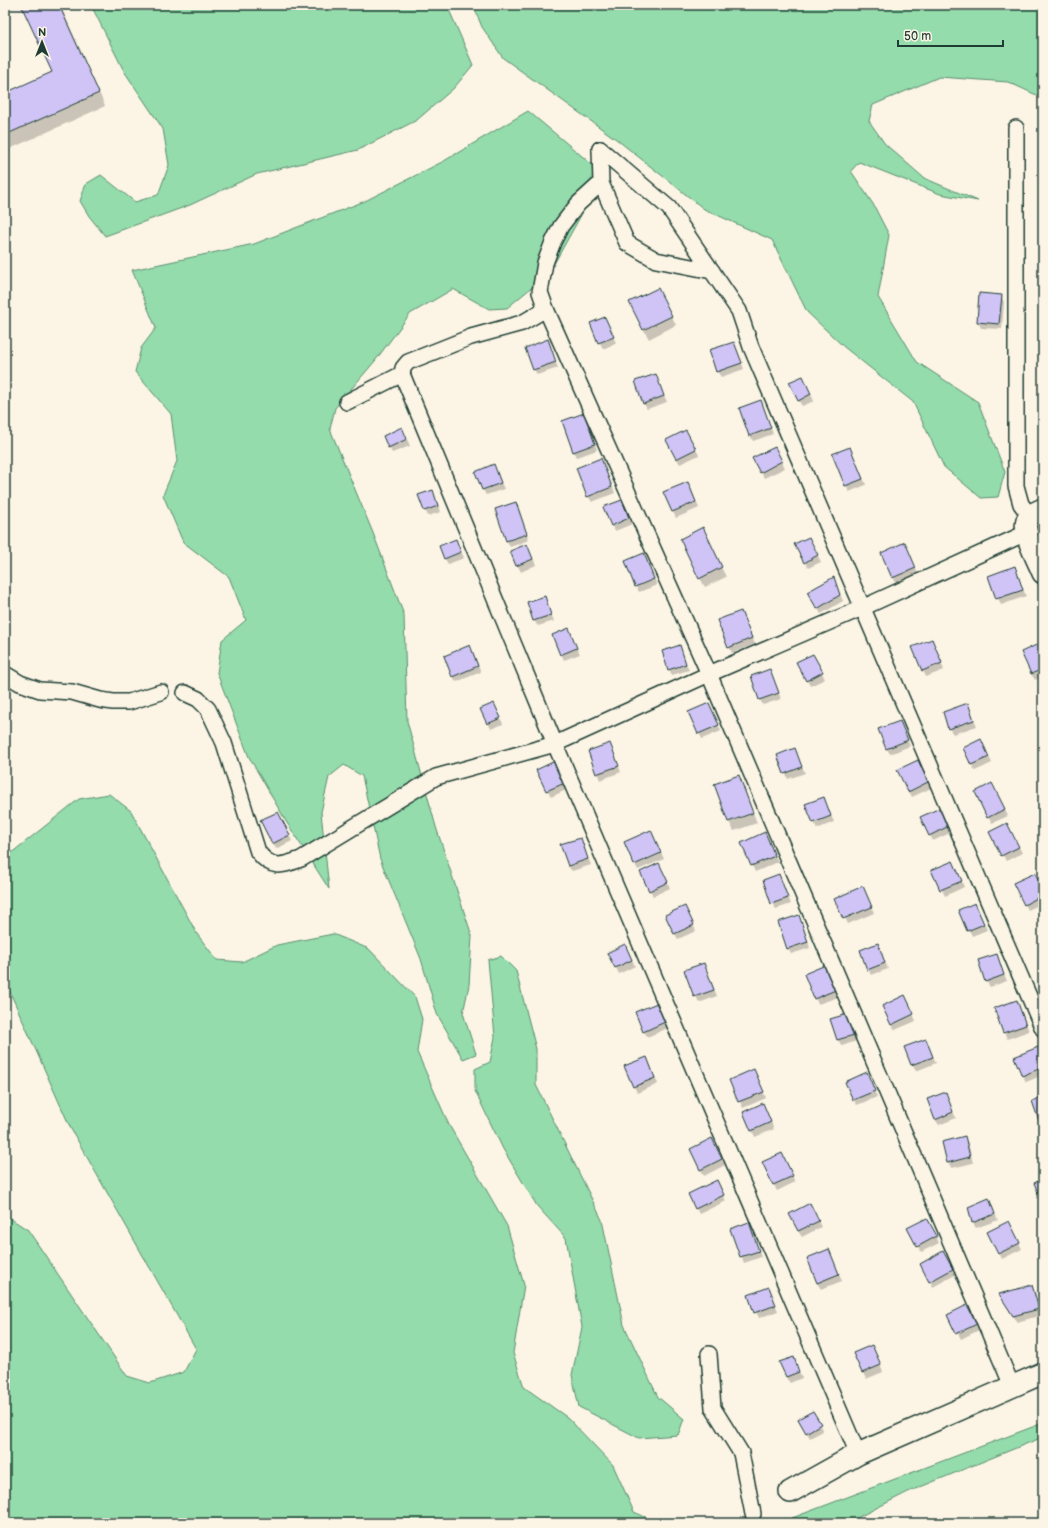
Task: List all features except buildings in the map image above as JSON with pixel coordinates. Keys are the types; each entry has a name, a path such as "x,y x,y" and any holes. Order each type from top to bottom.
{"street":[{"path":"1016,128 1016,486 1020,504 1033,520 1043,573"},
{"path":"712,271 656,260 627,243 601,183 600,149 669,208 712,271 739,311 751,347 1043,1029"},
{"path":"601,183 578,204 561,226 545,263 540,292 546,309 709,674 1012,1386"},
{"path":"546,309 522,323 471,337 408,362 403,368 402,374 556,744 858,1454"},
{"path":"347,402 402,374"},
{"path":"185,693 198,699 208,709 224,742 258,852 265,862 283,866 301,859 436,777 556,744 709,674 862,608 1033,520"},
{"path":"5,674 20,683 40,690 72,692 100,700 114,702 129,702 161,692"},
{"path":"709,1354 713,1408 741,1453 754,1514"},
{"path":"790,1492 858,1454 1043,1373"}],"green space":[{"path":"91,5 447,5 473,65 454,88 417,120 358,150 257,174 190,205 105,236 89,216 80,201 86,184 101,175 135,202 158,195 169,165 163,129 124,71"},
{"path":"473,5 1043,5 1043,98 1008,82 939,77 873,105 869,121 885,144 924,178 978,201 940,194 859,162 851,171 873,204 889,235 878,297 917,362 978,402 1005,472 998,497 981,498 944,467 913,402 844,347 807,312 772,240 704,209 616,139 503,58 482,27"},
{"path":"528,111 595,167 595,190 549,273 507,308 489,309 453,289 410,314 375,361 335,408 330,429 373,533 404,615 407,721 436,827 472,936 469,985 463,1013 476,1054 463,1059 437,1014 421,959 380,859 362,776 344,765 329,777 321,812 329,889 287,823 249,757 217,673 222,640 246,620 229,577 183,542 163,495 177,461 171,414 135,372 141,348 156,328 132,270 254,244 365,201 444,161"},
{"path":"109,794 131,811 197,934 217,960 242,962 277,945 333,934 369,949 415,997 422,1019 417,1052 449,1125 507,1226 524,1285 513,1353 524,1387 568,1418 613,1465 634,1512 659,1523 5,1523 5,1215 28,1230 127,1376 150,1383 184,1372 196,1349 71,1129 5,981 5,858 79,799"},
{"path":"501,956 516,971 536,1049 536,1085 602,1220 624,1325 658,1397 684,1419 678,1435 639,1438 579,1407 572,1375 582,1327 566,1238 537,1206 503,1149 475,1091 475,1069 490,1062 495,1037 488,960"},
{"path":"1043,1423 1043,1437 908,1492 847,1523 787,1523 792,1518"}]}
